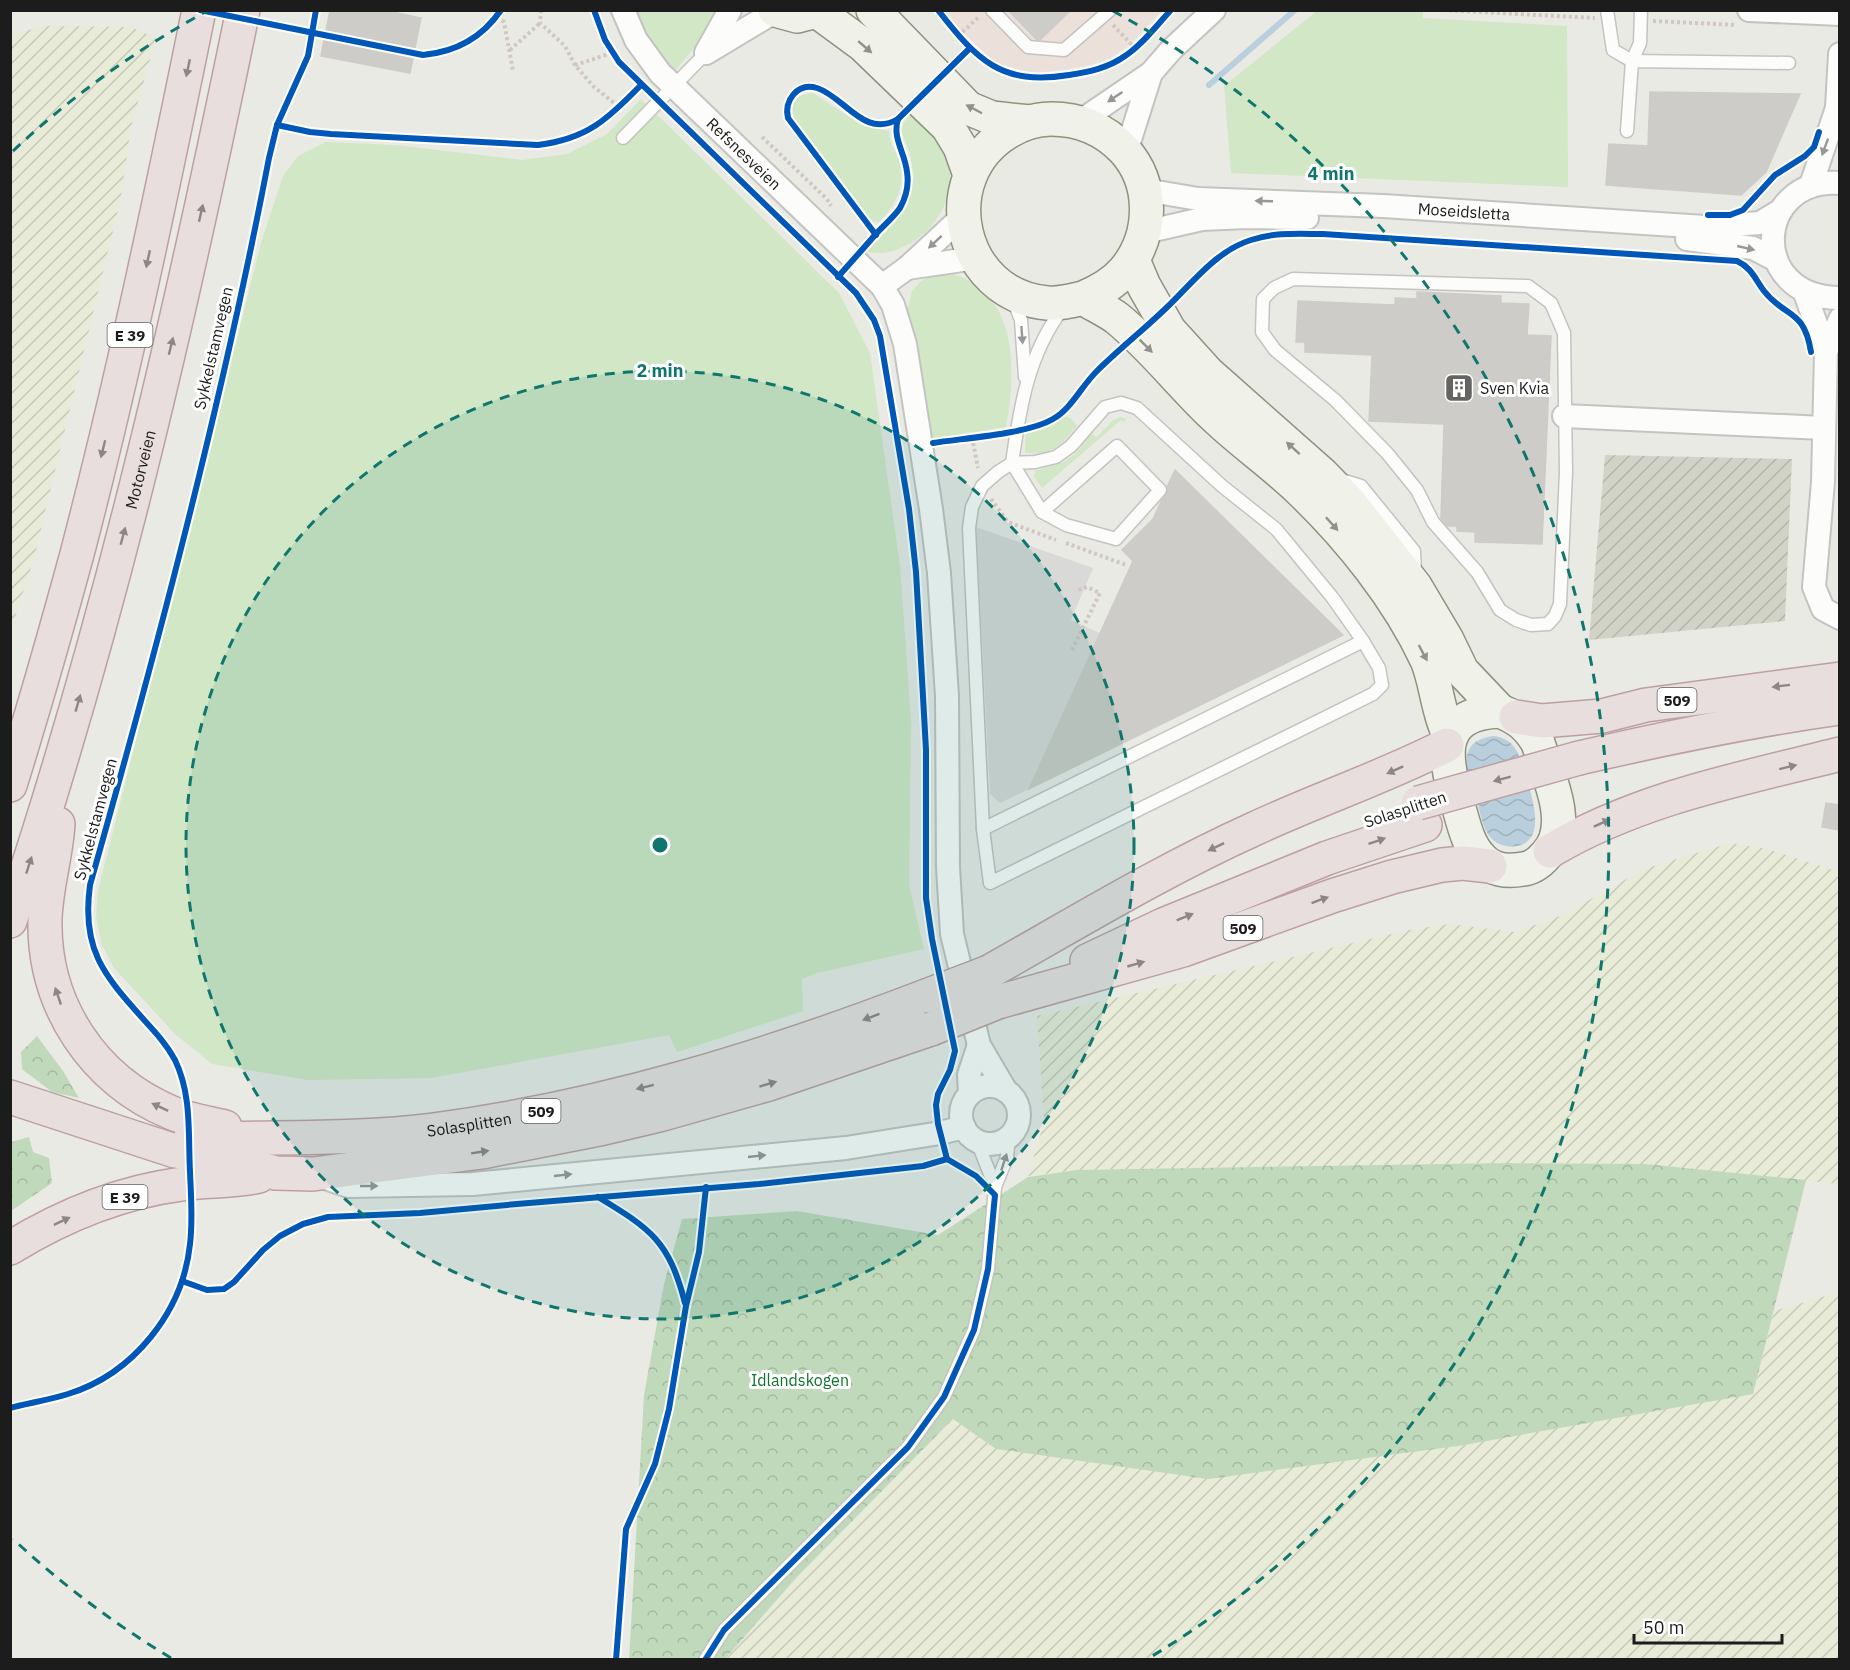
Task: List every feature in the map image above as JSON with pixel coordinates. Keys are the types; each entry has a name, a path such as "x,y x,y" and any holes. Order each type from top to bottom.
{"highway":[{"name":"E 39","path":"10,785 77,554 108,431 144,276 200,10"},
{"name":"Motorveien","path":"10,921 62,759 147,446 200,218 243,10"},
{"name":"509","path":"1508,714 1542,721 1578,719 1602,716 1646,705 1839,679"},
{"name":"Solasplitten","path":"16,1099 175,1151 215,1157 276,1173 313,1173 422,1161 540,1142 659,1115 712,1100 826,1066 931,1029 993,987 1315,840 1422,814 1582,768 1652,741 1839,708"},
{"name":"Solasplitten","path":"1582,768 1668,759 1839,730"},
{"name":"509","path":"993,987 1163,874 1256,828 1384,775 1449,742"},
{"path":"1551,851 1606,821 1671,797 1839,754"},
{"name":"E 39","path":"62,759 57,848 47,895 46,928 47,955 53,981 70,1025 85,1048 116,1080 154,1105 186,1118 278,1137"},
{"name":"509","path":"993,987 1183,950 1332,896 1410,872 1463,863 1490,866"},
{"name":"Solasplitten","path":"104,1127 216,1139 346,1136 432,1130 542,1111 648,1087 751,1058 831,1032 926,996 993,987"},
{"name":"E 39","path":"10,1248 65,1219 127,1196 182,1184 249,1179 276,1173"}],"street":[{"name":"Refsnesveien","path":"623,10 646,56 674,87 882,286"},
{"path":"706,53 730,10"},
{"path":"873,10 968,108 992,118 1030,122 1055,119 1079,122 1113,139 1126,152 1145,190 1147,211 1139,246 1111,284 1075,300 1047,303 1028,299 1010,291 997,282 976,258 967,238 963,216 964,195 970,176 983,154 1000,136 1030,122"},
{"path":"1079,122 1151,73 1171,50 1214,10"},
{"path":"706,53 775,11 797,16 819,11 863,45 948,127 960,147 970,176"},
{"path":"1743,18 1839,14"},
{"path":"1811,185 1838,114 1839,54"},
{"path":"1126,152 1151,73"},
{"path":"1811,185 1826,182 1839,183"},
{"name":"Moseidsletta","path":"1145,190 1197,198 1383,206 1705,227 1761,223 1780,210 1793,195 1811,185"},
{"path":"1780,210 1774,226 1772,243 1776,260 1787,279 1805,293 1822,298 1839,298"},
{"path":"313,1173 348,1186 473,1184 846,1148 940,1133 970,1134 994,1143 1009,1136 1016,1128 1019,1118 1018,1107 979,1045 952,934 949,902 947,696 944,634 931,509 904,344 893,305 882,286 907,268 963,216"},
{"name":"Moseidsletta","path":"1139,246 1203,219 1245,217 1351,219 1704,240 1753,248 1776,260"},
{"path":"1075,300 1117,318 1148,346 1174,377 1216,417 1300,490 1330,520 1363,559 1408,626 1427,661 1435,682 1449,742 1449,775 1468,837 1479,857 1490,866 1506,870 1525,869 1540,862 1551,851 1558,832 1559,814 1538,743 1525,724 1508,714 1462,671 1447,640 1415,586 1350,502 1322,474 1234,398 1168,330 1155,308 1139,246"},
{"path":"907,268 976,258"},
{"path":"1805,293 1826,352 1831,428 1823,482 1814,587 1823,609 1839,618"},
{"path":"1826,352 1839,319"},
{"path":"1564,416 1831,428"},
{"path":"1447,640 1480,677 1499,691 1522,702 1545,707 1578,708 1600,705 1646,705"},
{"path":"1449,742 1467,717 1482,712 1508,714"},
{"path":"970,1134 962,1110 970,1094 969,1075 979,1045"},
{"path":"970,1094 991,1086 1006,1091"}],"lane":[{"path":"992,10 1029,47 1064,50 1107,13"},
{"path":"1607,15 1613,50 1632,61 1789,63"},
{"path":"1627,131 1632,61 1640,43 1641,15"},
{"path":"623,138 706,53"},
{"path":"1293,279 1528,286 1551,303 1564,333 1564,416 1566,472 1560,604 1555,616 1548,624 1531,624 1516,620 1500,609 1477,572 1433,522 1417,490 1387,453 1335,400 1275,350 1262,332 1263,299 1274,288 1293,279"},
{"path":"1010,291 1021,320 1026,381"},
{"path":"1042,512 1117,446 1160,490 1116,539 1066,525 1042,512 1012,463 1026,381 1048,327 1075,300"},
{"path":"1121,403 1137,408 1222,486 1276,529 1332,597 1363,641 1379,669 1382,685 1373,694 990,883 983,829 969,528 972,507 982,486 1012,463 1035,462 1056,457 1071,446 1105,407 1121,403"},
{"path":"983,829 1363,641"},
{"path":"970,1134 995,1187"},
{"path":"705,1659 724,1630 908,1447 944,1397 974,1330 979,1310 988,1269 995,1187 1006,1157 1009,1136"}],"path":[{"path":"510,50 540,23 541,10"},
{"path":"958,36 986,10"},
{"path":"1443,10 1607,15"},
{"path":"1107,13 1135,48"},
{"path":"1641,15 1743,18"},
{"path":"496,16 504,22 513,70"},
{"path":"540,23 565,46 575,65 617,109 627,99"},
{"path":"952,28 964,42"},
{"path":"1128,54 1142,41"},
{"path":"575,65 610,50 620,62"},
{"path":"962,438 1017,430"},
{"path":"1072,650 1100,593 1087,587 1076,591"}],"shaded area":[{"path":"933,11 1162,11 1129,45 1109,58 1084,67 1033,73 996,63 967,36"},
{"path":"1605,455 1792,459 1785,621 1589,640"},
{"path":"976,527 1093,568 1071,620 1100,633 1029,789 1000,803 990,794"}],"green space":[{"path":"1318,10 1423,11 1423,18 1567,26 1568,187 1231,173 1224,86"},
{"path":"635,11 715,11 703,37 675,71 646,37"},
{"path":"46,26 131,27 156,38 131,127 120,202 33,562 11,629 11,34"},
{"path":"813,93 861,125 889,131 902,176 895,201 879,222 872,221 795,119 793,104 795,100 802,95"},
{"path":"641,99 839,293 870,353 900,566 911,721 909,885 924,949 817,973 802,979 803,1011 677,1052 669,1035 431,1078 308,1080 212,1064 176,1035 114,968 101,943 96,916 98,891 261,243 283,176 298,156 326,142 396,145 522,160 567,154 607,134"},
{"path":"915,110 933,127 945,151 949,164 950,181 947,198 940,214 916,240 884,253 867,252 904,211 909,200 914,177 910,153 901,131 904,122"},
{"path":"954,274 975,285 991,299 1002,317 1011,360 1009,405 1006,427 932,439 907,310 912,291 921,281 934,275"},
{"path":"1065,416 1072,419 1077,426 1067,438 1049,451 1034,454 1025,452 1026,433 1042,429"},
{"path":"1120,417 1126,419 1124,422 1121,420 1042,488 1034,477 1035,471 1064,462 1075,454 1091,434 1097,437 1112,421"},
{"path":"1730,843 1768,849 1839,872 1839,1184 1645,1164 1504,1163 1077,1170 1028,1176 1044,1122 1037,1016 1409,930 1449,924 1515,932 1563,915 1644,869"},
{"path":"37,1036 63,1071 79,1098 52,1092 22,1069 21,1052"},
{"path":"29,1137 33,1152 49,1158 52,1183 11,1211 11,1142"},
{"name":"Idlandskogen","path":"1504,1163 1645,1164 1806,1180 1753,1394 1458,1446 1208,1479 996,1449 953,1419 797,1577 725,1659 629,1660 644,1395 664,1284 682,1219 797,1211 938,1235 1028,1177 1077,1170"},
{"path":"1839,1292 1839,1659 725,1660 797,1577 953,1419 996,1449 1753,1394 1774,1311"}],"water":[{"path":"1494,736 1508,741 1518,753 1534,806 1534,832 1528,841 1517,846 1510,847 1500,844 1494,841 1486,831 1468,773 1466,762 1472,745 1481,739"}],"building":[{"path":"330,10 384,10 421,18 410,73 321,56"},
{"path":"1008,10 1071,10 1040,40 1036,39"},
{"path":"1650,92 1800,94 1766,172 1741,195 1606,185 1609,144 1648,146"},
{"name":"Sven Kvia","path":"1417,292 1501,296 1501,303 1529,304 1527,335 1551,336 1542,544 1475,542 1475,532 1457,531 1457,526 1447,526 1441,518 1444,424 1369,421 1372,355 1305,352 1305,342 1296,342 1298,301 1395,305 1395,298 1417,299"},
{"path":"1175,470 1343,635 1029,789 1133,561 1122,550 1153,519 1168,492 1167,487"},
{"path":"1826,803 1839,805 1839,830 1822,827"}],"waterway":[{"path":"1209,85 1295,10"}],"cycle path":[{"path":"200,10 423,55 446,51 467,42 494,20 501,10"},
{"name":"Sykkelstamvegen","path":"10,1408 68,1394 92,1385 114,1372 151,1337 177,1293 185,1269 192,1217 188,1115 184,1087 175,1060 168,1049 107,975 99,960 89,927 90,885 140,705 210,432 277,125 308,56 316,10"},
{"path":"594,10 605,40 619,62 856,293 874,320 880,336 909,509 916,572 926,750 926,898 955,1051 950,1070 938,1094 936,1105 938,1124 947,1159 976,1176 995,1195 988,1269 974,1330 944,1397 908,1447 724,1630 705,1660"},
{"path":"938,10 965,43 979,55 993,65 1025,77 1069,75 1091,71 1119,60 1149,35 1171,10"},
{"path":"876,235 788,118 790,99 798,90 817,88 837,99 865,120 875,124 886,124 898,119 970,48"},
{"path":"277,125 331,134 538,145 570,138 596,126 641,85"},
{"path":"838,277 900,208 904,199 908,177 898,139 898,119"},
{"path":"1708,215 1730,215 1743,210 1775,175 1805,156 1814,147 1819,132"},
{"path":"933,443 1012,432 1053,419 1065,410 1096,372 1214,261 1238,245 1260,237 1278,235 1323,234 1737,261 1750,270 1772,300 1799,320 1808,338 1811,352"},
{"path":"182,1281 207,1290 224,1289 280,1236 303,1224 328,1217 420,1213 759,1184 923,1166 947,1159"},
{"path":"616,1660 626,1529 655,1464 669,1409 686,1306 699,1252 706,1187"},
{"path":"598,1197 632,1218 655,1239 672,1265 685,1303"}],"place":[{"name":"Sven Kvia","path":"1459,388"}]}
